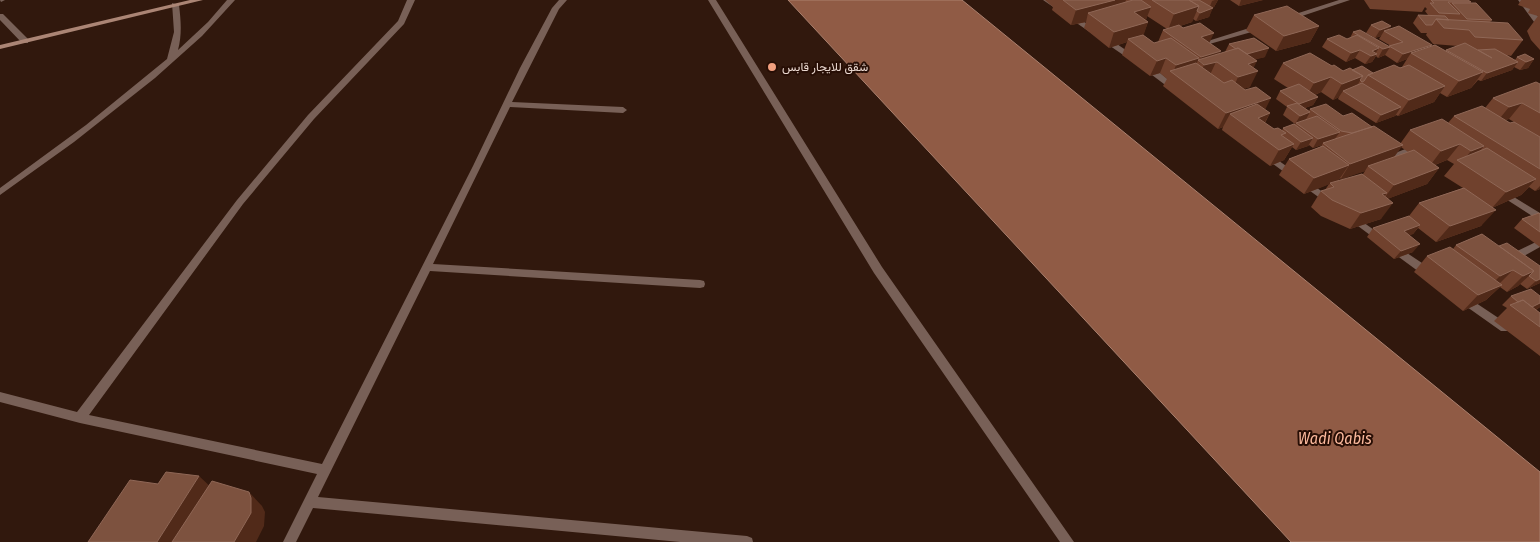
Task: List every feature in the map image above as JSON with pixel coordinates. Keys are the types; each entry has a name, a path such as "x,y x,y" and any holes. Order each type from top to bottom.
{"main road":[{"path":"0,47 199,0"}],"street":[{"path":"0,192 96,121 170,62 213,23 231,0"},
{"path":"80,418 240,202 311,117 401,22 411,0"},
{"path":"289,542 506,104 556,8 563,0"},
{"path":"712,0 878,270 1068,542"},
{"path":"1047,0 1145,62 1179,91"},
{"path":"1281,20 1346,0"},
{"path":"1522,0 1540,24"},
{"path":"170,62 178,43 178,20 175,5"},
{"path":"0,16 25,41"},
{"path":"1187,49 1272,23"},
{"path":"506,104 623,110"},
{"path":"1373,164 1425,145"},
{"path":"1257,148 1316,186 1436,278"},
{"path":"1491,186 1540,218"},
{"path":"1505,262 1540,243"},
{"path":"426,267 700,284"},
{"path":"1460,296 1516,336"},
{"path":"0,397 80,418 324,470"},
{"path":"310,502 747,542"}],"water":[{"name":"Wadi Qabis","path":"788,0 962,0 1540,472 1540,542 1291,542"}],"building":[{"path":"1063,0 1115,0 1076,10"},
{"path":"1133,0 1141,0 1151,7 1134,12 1148,22 1114,32 1088,13"},
{"path":"1152,0 1189,0 1199,6 1174,14"},
{"path":"1189,0 1199,0 1213,8 1200,13 1197,11 1199,6"},
{"path":"1431,0 1468,0 1471,2 1448,2 1460,14 1439,13 1430,3 1434,3"},
{"path":"1452,3 1476,3 1492,20 1467,19"},
{"path":"1287,6 1319,26 1284,36 1254,15"},
{"path":"1418,15 1445,16 1449,20 1436,19 1432,25 1426,25"},
{"path":"1436,19 1508,23 1523,40 1475,37 1469,30 1444,28"},
{"path":"1382,21 1391,26 1380,30 1371,25"},
{"path":"1200,23 1214,33 1201,37 1221,51 1201,57 1163,30 1179,25 1183,28"},
{"path":"1399,26 1432,45 1403,54 1389,46 1403,42 1384,31"},
{"path":"1360,30 1390,47 1383,49 1353,32"},
{"path":"1143,35 1154,43 1171,38 1199,58 1176,65 1166,58 1157,61 1128,39"},
{"path":"1339,35 1347,39 1357,35 1379,48 1372,51 1377,54 1371,56 1360,50 1351,53 1327,39"},
{"path":"1254,38 1269,48 1247,54 1229,44"},
{"path":"1465,43 1492,58 1478,50 1495,49 1518,62 1487,73 1446,50"},
{"path":"1435,45 1483,72 1459,81 1411,53"},
{"path":"1238,48 1257,61 1248,64 1258,71 1238,77 1217,62 1204,65 1198,60"},
{"path":"1310,53 1343,71 1350,68 1363,76 1342,84 1331,77 1314,83 1283,63"},
{"path":"1525,54 1534,59 1526,62 1517,57"},
{"path":"1196,63 1224,83 1232,80 1245,90 1256,87 1271,98 1226,113 1170,71"},
{"path":"1394,65 1400,68 1409,65 1445,86 1409,100 1368,75"},
{"path":"1362,66 1373,73 1368,75 1362,82 1360,80 1363,76 1352,70"},
{"path":"1536,82 1540,84 1540,113 1522,103 1509,107 1493,98"},
{"path":"1362,83 1401,107 1381,115 1343,91"},
{"path":"1299,84 1318,97 1299,104 1280,91"},
{"path":"1297,103 1310,112 1300,116 1287,106"},
{"path":"1257,104 1270,113 1258,118 1274,129 1278,128 1286,133 1281,135 1294,144 1279,150 1230,114"},
{"path":"1326,104 1343,116 1352,113 1372,127 1352,133 1341,131 1310,109"},
{"path":"1482,106 1510,123 1514,122 1540,137 1540,169 1454,116"},
{"path":"1317,116 1340,132 1318,139 1296,123"},
{"path":"1442,119 1484,146 1471,151 1460,144 1441,151 1410,130"},
{"path":"1294,124 1313,138 1301,142 1283,128"},
{"path":"1374,126 1403,145 1350,164 1323,143"},
{"path":"1323,146 1349,165 1314,178 1289,159"},
{"path":"1487,148 1536,179 1506,192 1457,160"},
{"path":"1414,150 1439,168 1394,185 1368,166"},
{"path":"1362,174 1387,193 1382,194 1393,203 1361,213 1332,200 1321,191 1334,187 1330,183"},
{"path":"1464,188 1496,210 1450,226 1419,203"},
{"path":"1540,214 1540,232 1522,219"},
{"path":"1409,216 1420,225 1404,231 1420,244 1401,251 1373,228"},
{"path":"1482,234 1534,271 1523,276 1513,270 1500,276 1456,245"},
{"path":"1507,243 1540,266 1540,279 1536,281 1529,276 1534,271 1499,246"},
{"path":"1450,247 1502,285 1478,295 1427,256"},
{"path":"1531,289 1540,296 1540,303 1532,307 1523,300 1518,302 1511,296"},
{"path":"1523,300 1540,313 1540,327 1510,305"},
{"path":"166,472 199,476 157,542 88,542 130,480 158,484"},
{"path":"212,481 249,492 251,513 234,542 172,542"}],"place":[{"name":"شقق للايجار قابس","path":"772,67"}]}
